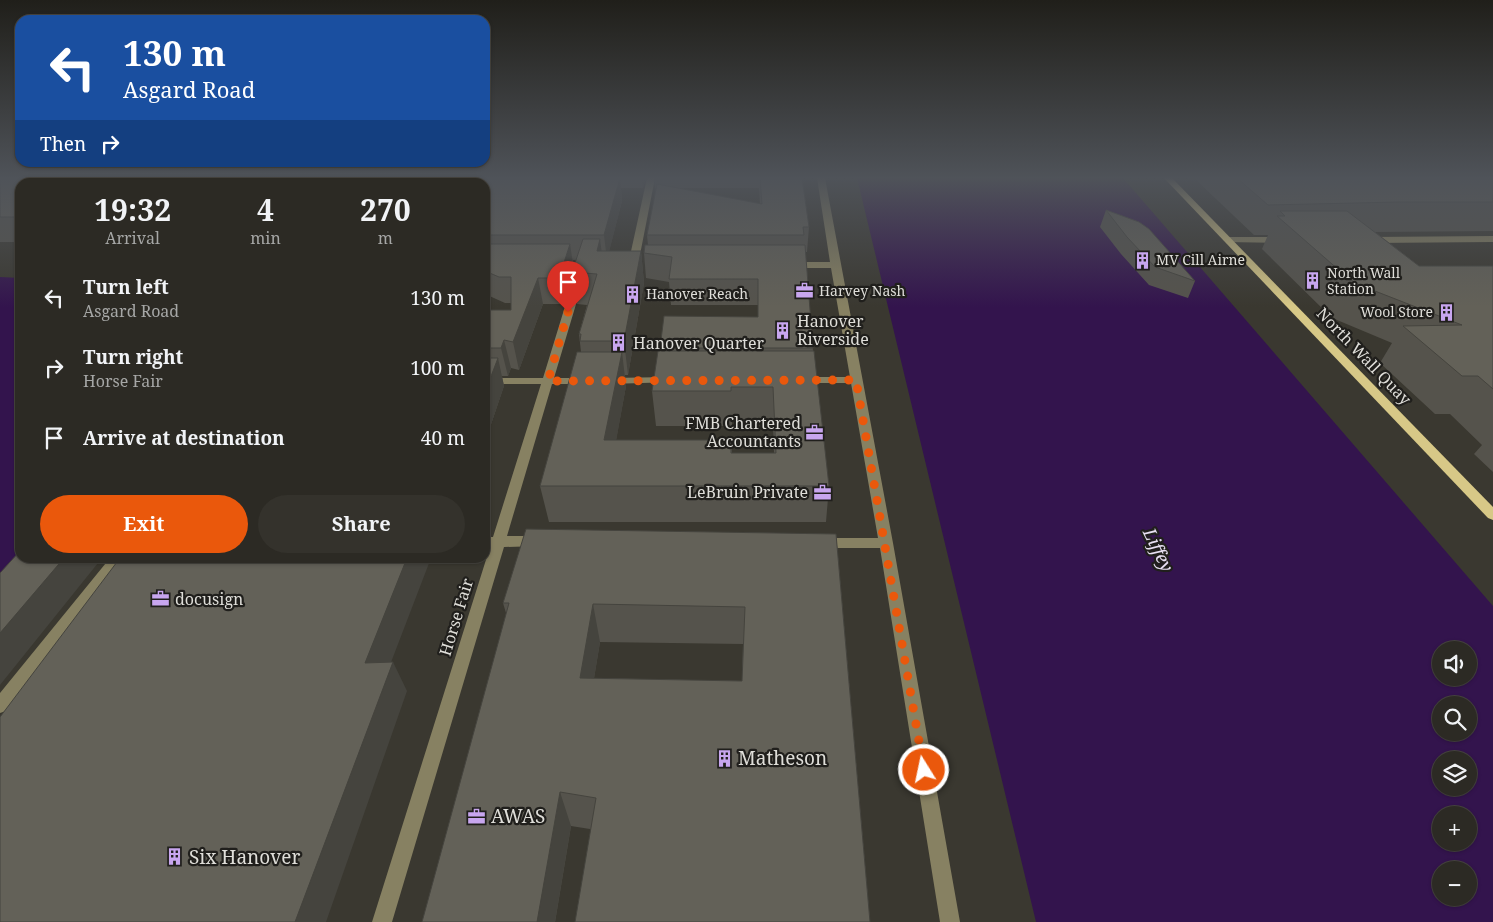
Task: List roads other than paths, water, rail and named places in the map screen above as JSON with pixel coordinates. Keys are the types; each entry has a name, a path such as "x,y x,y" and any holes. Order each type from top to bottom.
{"main road":[{"name":"North Wall Quay","path":"1210,221 1493,515"}],"street":[{"path":"632,265 642,221"},
{"path":"828,221 886,543 950,922"},
{"path":"1361,240 1493,239"},
{"path":"1229,240 1294,240"},
{"name":"Horse Fair","path":"491,541 548,381 577,265"},
{"path":"781,265 835,265"},
{"path":"490,381 687,380"},
{"path":"786,380 856,380"},
{"path":"491,541 548,541"},
{"path":"806,543 886,543"},
{"path":"0,706 114,563"},
{"name":"Horse Fair","path":"382,922 485,563"}],"water":[{"name":"Liffey","path":"867,221 1160,221 1493,606 1493,922 1036,922"},
{"path":"0,277 15,278 15,563 18,563 0,620"}],"place":[{"name":"MV Cill Airne","path":"1142,260"},
{"name":"North Wall Station","path":"1313,281"},
{"name":"Harvey Nash","path":"805,291"},
{"name":"Hanover Reach","path":"632,294"},
{"name":"Wool Store","path":"1447,312"},
{"name":"Hanover Riverside","path":"783,330"},
{"name":"Hanover Quarter","path":"619,343"},
{"name":"FMB Chartered Accountants","path":"815,432"},
{"name":"LeBruin Private","path":"822,492"},
{"name":"docusign","path":"161,599"},
{"name":"Matheson","path":"724,758"},
{"name":"AWAS","path":"477,816"},
{"name":"Six Hanover","path":"175,857"}]}
